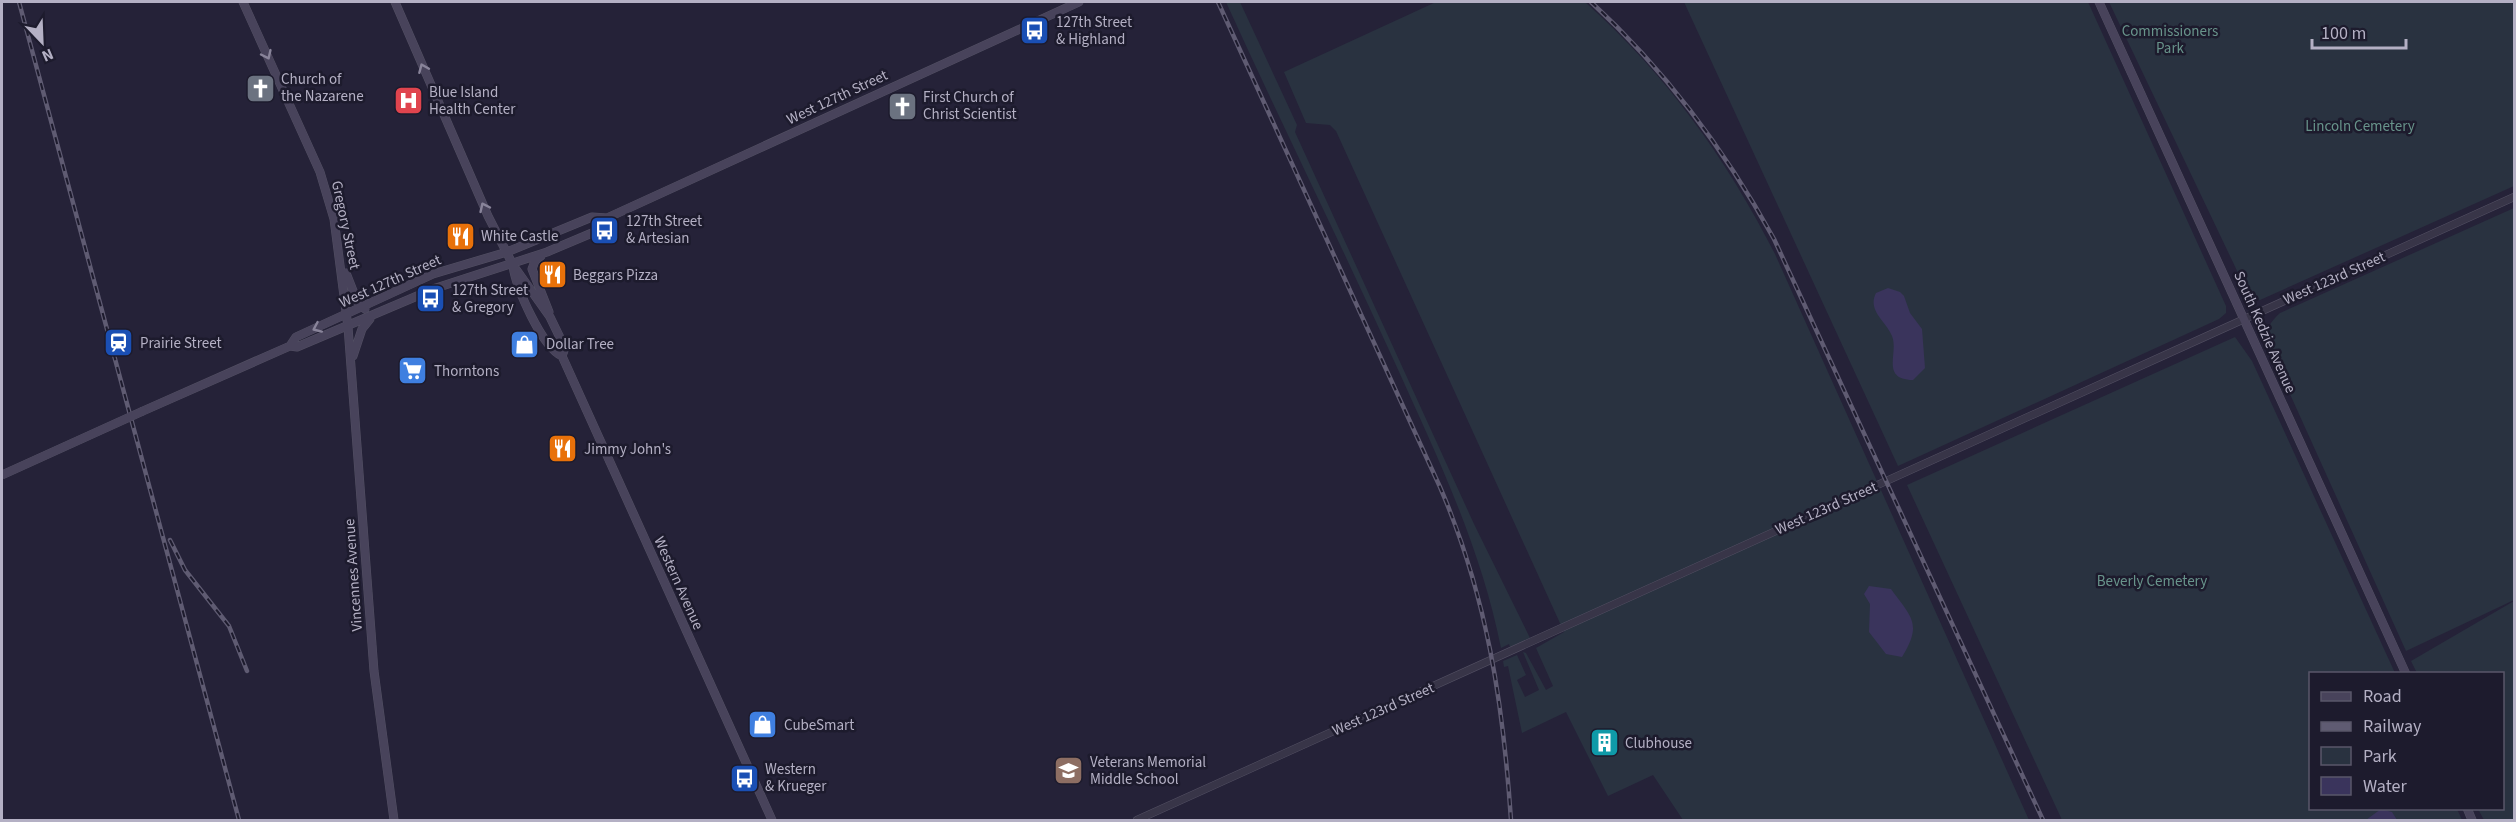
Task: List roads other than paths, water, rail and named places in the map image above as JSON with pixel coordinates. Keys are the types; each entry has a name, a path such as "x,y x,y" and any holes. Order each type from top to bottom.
{"main road":[{"name":"Gregory Street","path":"243,2 325,184 341,263 348,327"},
{"name":"Western Avenue","path":"395,2 467,171 513,265 550,317 565,348 562,357"},
{"name":"West 127th Street","path":"2,475 290,345 296,337 433,274 507,252 592,217 608,218 1079,2"},
{"name":"South Kedzie Avenue","path":"2099,2 2405,672"},
{"name":"West 127th Street","path":"290,345 297,347 436,288 513,265 547,252 599,230 608,218"},
{"path":"547,252 535,261 532,269 549,308 550,317"},
{"path":"341,263 362,307 373,316 362,329 351,364"},
{"name":"Western Avenue","path":"513,265 516,284 554,353 562,357 772,820"},
{"name":"Vincennes Avenue","path":"348,327 370,624 394,820"}],"street":[{"name":"West 123rd Street","path":"1137,820 2514,197"}],"water":[{"path":"1888,288 1904,296 1910,313 1922,329 1925,368 1913,380 1903,379 1894,370 1892,336 1878,316 1874,305 1876,293"},
{"path":"1869,586 1891,589 1909,614 1913,628 1912,636 1902,657 1886,654 1869,632 1870,604 1864,594"},
{"path":"2380,810 2385,810 2392,812 2397,820 2366,820"}],"railway":[{"path":"19,2 239,820"},
{"path":"1218,2 1440,487 1456,528 1470,568 1490,650 1503,734 1511,820"},
{"path":"1591,2 1644,56 1692,113 1735,174 1774,239 2043,820"},
{"path":"170,540 185,570 229,626 247,671"}],"place":[{"name":"127th Street & Highland","path":"1035,31"},
{"name":"Church of the Nazarene","path":"260,88"},
{"name":"Blue Island Health Center","path":"408,101"},
{"name":"First Church of Christ Scientist","path":"902,106"},
{"name":"127th Street & Artesian","path":"605,230"},
{"name":"White Castle","path":"460,236"},
{"name":"Beggars Pizza","path":"552,275"},
{"name":"127th Street & Gregory","path":"431,299"},
{"name":"Prairie Street","path":"119,343"},
{"name":"Dollar Tree","path":"525,344"},
{"name":"Thorntons","path":"413,371"},
{"name":"Jimmy John's","path":"563,449"},
{"name":"CubeSmart","path":"763,725"},
{"name":"Clubhouse","path":"1604,743"},
{"name":"Veterans Memorial Middle School","path":"1069,771"},
{"name":"Western & Krueger","path":"744,778"}],"park label":[{"name":"Commissioners Park","path":"2170,40"},
{"name":"Lincoln Cemetery","path":"2360,126"},
{"name":"Beverly Cemetery","path":"2152,581"}]}
